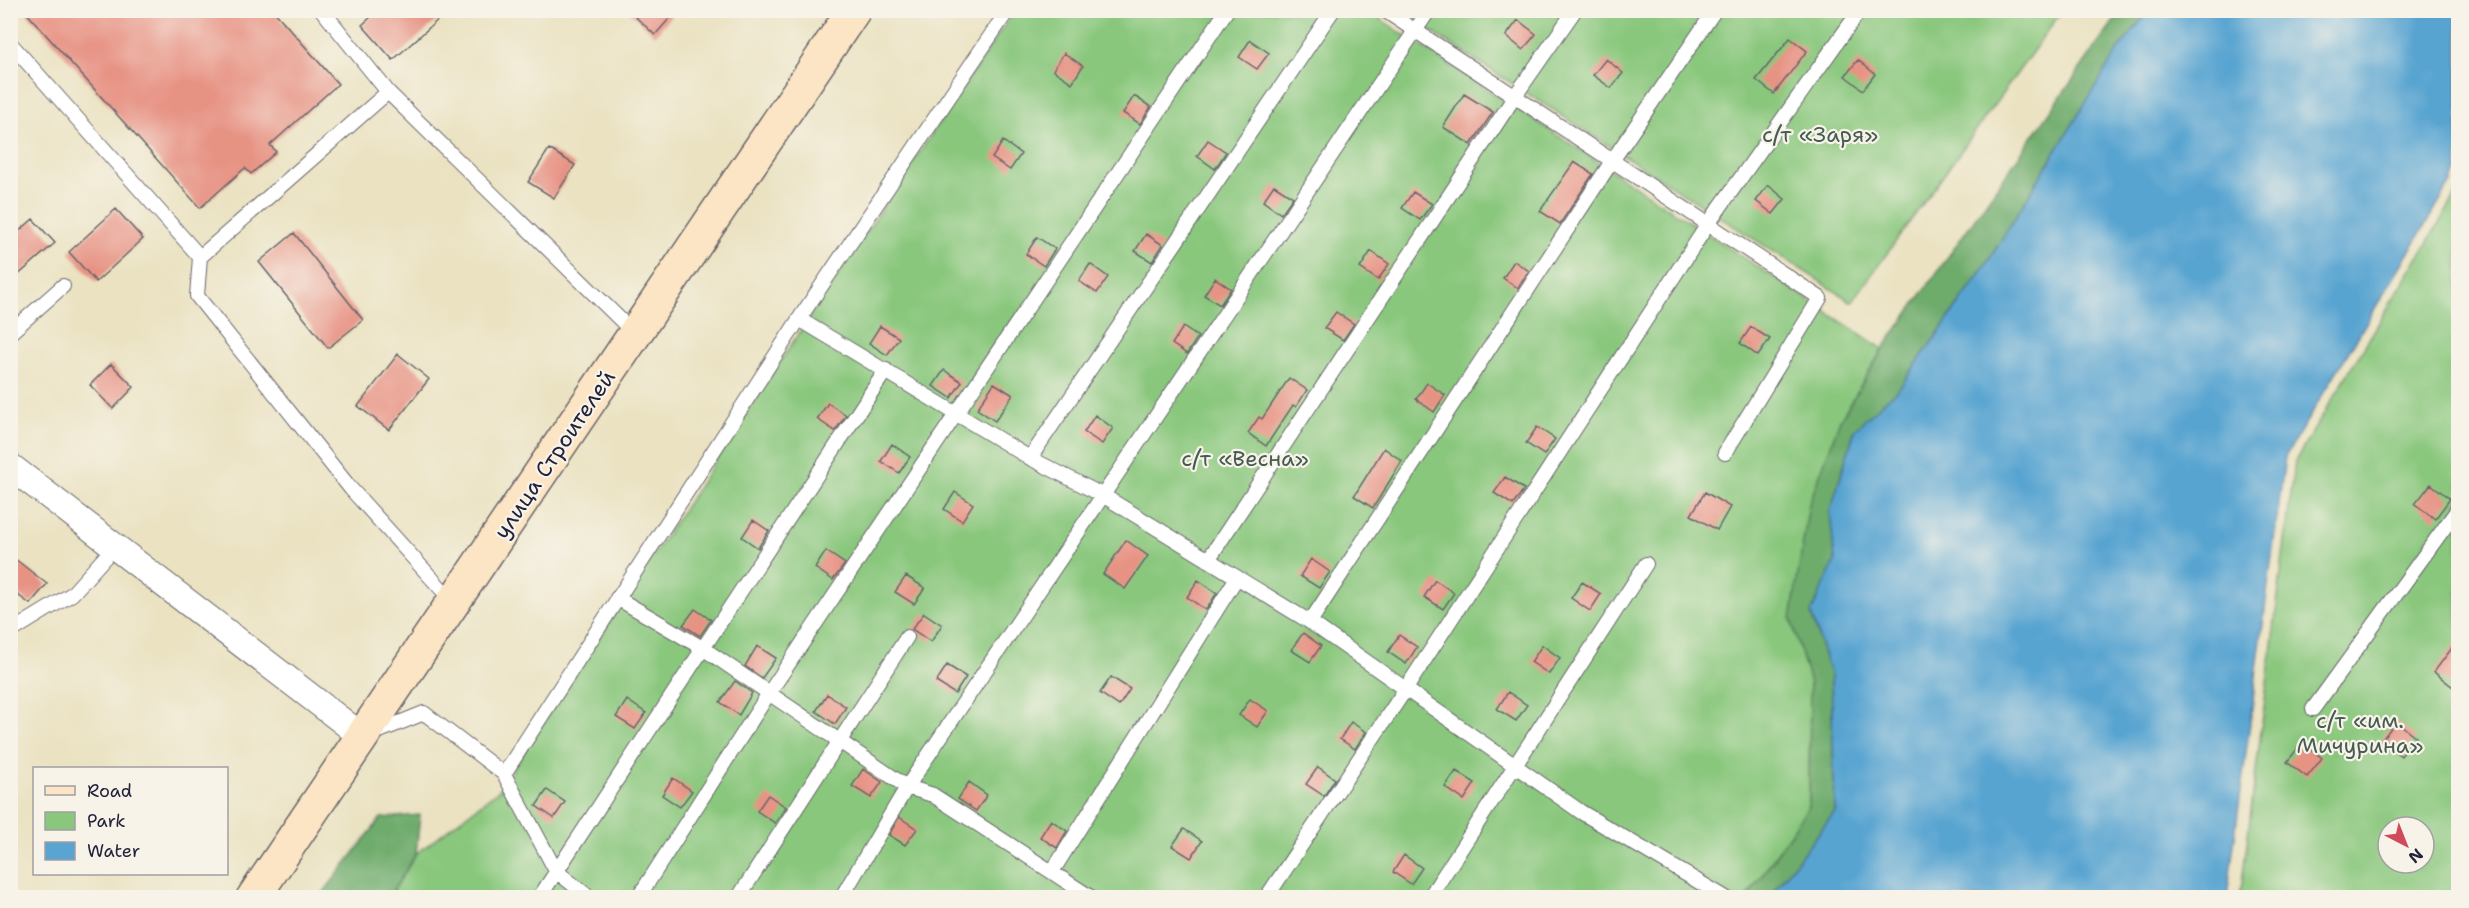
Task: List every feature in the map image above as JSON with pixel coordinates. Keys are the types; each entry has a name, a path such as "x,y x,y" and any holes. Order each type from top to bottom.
{"main road":[{"name":"улица Строителей","path":"253,897 854,10"}],"street":[{"path":"10,466 363,737"}],"lane":[{"path":"322,10 388,92 635,334"},
{"path":"504,774 799,319 1008,10"},
{"path":"638,897 769,693 1227,10"},
{"path":"1030,458 1333,10"},
{"path":"1384,10 1820,298 1725,453"},
{"path":"841,897 907,787 1429,10"},
{"path":"1208,560 1515,96 1575,10"},
{"path":"1310,622 1612,161 1715,10"},
{"path":"1266,897 1405,690 1708,224 1860,10"},
{"path":"10,43 200,256"},
{"path":"388,92 200,256 197,296 351,489 454,603"},
{"path":"10,333 63,286"},
{"path":"799,319 1030,458 1104,496 1236,579 1310,622 1581,812 1726,897"},
{"path":"539,897 886,370"},
{"path":"2313,709 2458,509"},
{"path":"10,632 72,594 115,546"},
{"path":"1429,897 1646,564"},
{"path":"1052,872 1236,579"},
{"path":"617,598 704,649 907,787 933,795 1092,897"},
{"path":"738,897 907,637"},
{"path":"363,737 424,713 504,774 556,871 590,897"}],"green space":[{"name":"с/т «Весна»","path":"1014,11 1368,11 1883,349 1840,420 1791,619 1810,682 1809,806 1747,897 389,898 416,854 500,789 797,336"},
{"name":"с/т «Заря»","path":"1399,11 2062,11 1852,302"},
{"path":"2121,11 2148,11 2117,53 1981,273 1900,387 1855,429 1830,512 1836,561 1811,613 1831,676 1835,812 1769,897 1747,898 1809,806 1810,683 1791,619 1809,504 1840,420 1883,349"},
{"name":"с/т «им. Мичурина»","path":"2458,192 2458,897 2240,898 2295,461"},
{"path":"420,815 416,854 389,897 320,897 381,818"}],"water":[{"path":"2148,11 2458,11 2458,171 2285,457 2227,897 1769,897 1835,812 1831,676 1811,613 1835,561 1830,512 1855,429 1900,387 1981,273 2117,52"}],"building":[{"path":"24,10 273,10 338,84 270,145 276,152 251,174 245,168 200,208"},
{"path":"379,10 449,10 393,60 362,25"},
{"path":"628,10 677,10 655,35"},
{"path":"1518,20 1536,34 1523,50 1506,36"},
{"path":"1790,38 1807,51 1774,94 1756,80"},
{"path":"1250,40 1269,53 1257,69 1239,57"},
{"path":"1064,53 1083,66 1072,83 1053,70"},
{"path":"1606,59 1623,73 1611,88 1593,75"},
{"path":"1858,60 1875,74 1863,90 1845,76"},
{"path":"1464,94 1493,112 1471,145 1443,127"},
{"path":"1134,96 1151,107 1140,124 1123,113"},
{"path":"1208,140 1226,152 1215,169 1197,156"},
{"path":"1003,141 1021,154 1010,170 992,158"},
{"path":"549,149 575,165 554,198 528,182"},
{"path":"1574,162 1593,174 1560,224 1540,211"},
{"path":"1274,185 1293,197 1281,214 1263,201"},
{"path":"1768,185 1785,199 1773,214 1756,201"},
{"path":"1413,192 1432,204 1420,220 1402,208"},
{"path":"116,209 143,239 96,282 69,252"},
{"path":"33,219 55,243 10,282 10,239"},
{"path":"294,233 363,320 328,348 259,262"},
{"path":"1146,234 1163,245 1152,262 1135,251"},
{"path":"1037,237 1055,249 1044,266 1026,254"},
{"path":"1371,251 1389,264 1378,280 1360,268"},
{"path":"1514,261 1529,271 1518,288 1503,278"},
{"path":"1090,264 1108,277 1097,293 1079,281"},
{"path":"1215,278 1231,289 1220,305 1204,295"},
{"path":"1336,312 1354,324 1343,340 1324,328"},
{"path":"880,326 899,338 887,355 869,343"},
{"path":"1183,327 1198,337 1187,354 1172,344"},
{"path":"1751,327 1770,339 1758,356 1740,343"},
{"path":"398,354 429,379 389,430 358,406"},
{"path":"111,364 134,387 113,409 90,385"},
{"path":"944,370 962,382 951,398 933,386"},
{"path":"1289,378 1307,390 1296,407 1293,405 1266,446 1248,433 1259,417 1262,419"},
{"path":"994,383 1013,395 995,421 977,409"},
{"path":"1427,383 1445,395 1434,412 1416,399"},
{"path":"828,403 846,415 835,431 817,419"},
{"path":"1095,415 1113,428 1102,444 1084,432"},
{"path":"1537,427 1555,439 1544,455 1526,443"},
{"path":"892,444 910,457 899,473 881,461"},
{"path":"1384,448 1402,461 1373,508 1354,496"},
{"path":"1505,477 1524,489 1513,505 1494,493"},
{"path":"2431,484 2450,499 2435,519 2415,504"},
{"path":"955,492 973,504 962,521 944,509"},
{"path":"1705,492 1730,507 1717,530 1691,515"},
{"path":"753,520 769,531 758,548 742,537"},
{"path":"1126,540 1148,556 1125,589 1103,574"},
{"path":"826,551 845,564 833,580 815,568"},
{"path":"10,555 47,584 30,604 10,589"},
{"path":"1311,559 1330,572 1319,588 1300,576"},
{"path":"906,576 925,588 914,604 895,592"},
{"path":"1198,580 1217,593 1206,610 1187,597"},
{"path":"1435,580 1454,593 1443,609 1424,597"},
{"path":"1582,582 1601,594 1590,611 1571,598"},
{"path":"695,609 711,620 700,636 683,625"},
{"path":"924,613 942,625 931,642 912,629"},
{"path":"1303,633 1321,646 1310,662 1291,650"},
{"path":"1399,635 1417,647 1406,664 1388,652"},
{"path":"2458,640 2458,691 2434,672"},
{"path":"1542,645 1560,658 1549,674 1531,662"},
{"path":"757,646 776,658 762,678 745,666"},
{"path":"947,665 966,677 955,694 936,682"},
{"path":"1111,677 1130,689 1119,706 1100,693"},
{"path":"735,681 752,693 739,715 720,702"},
{"path":"1508,692 1527,705 1516,721 1497,709"},
{"path":"827,694 846,707 835,724 816,711"},
{"path":"1250,699 1268,711 1257,727 1239,715"},
{"path":"627,700 646,713 635,729 616,717"},
{"path":"2396,721 2416,737 2401,756 2381,741"},
{"path":"1351,722 1366,732 1355,749 1340,739"},
{"path":"2302,743 2322,758 2307,777 2287,762"},
{"path":"1318,767 1335,779 1324,796 1306,784"},
{"path":"863,769 882,782 871,798 852,786"},
{"path":"1456,771 1475,783 1464,800 1445,787"},
{"path":"673,778 692,791 680,807 662,795"},
{"path":"969,782 987,795 976,811 958,799"},
{"path":"547,790 565,802 554,818 536,806"},
{"path":"768,795 786,807 775,823 757,811"},
{"path":"899,817 917,829 905,845 889,835"},
{"path":"1051,820 1067,831 1057,848 1040,837"},
{"path":"1184,829 1202,841 1191,858 1172,846"},
{"path":"1404,855 1422,868 1411,884 1393,872"}]}
